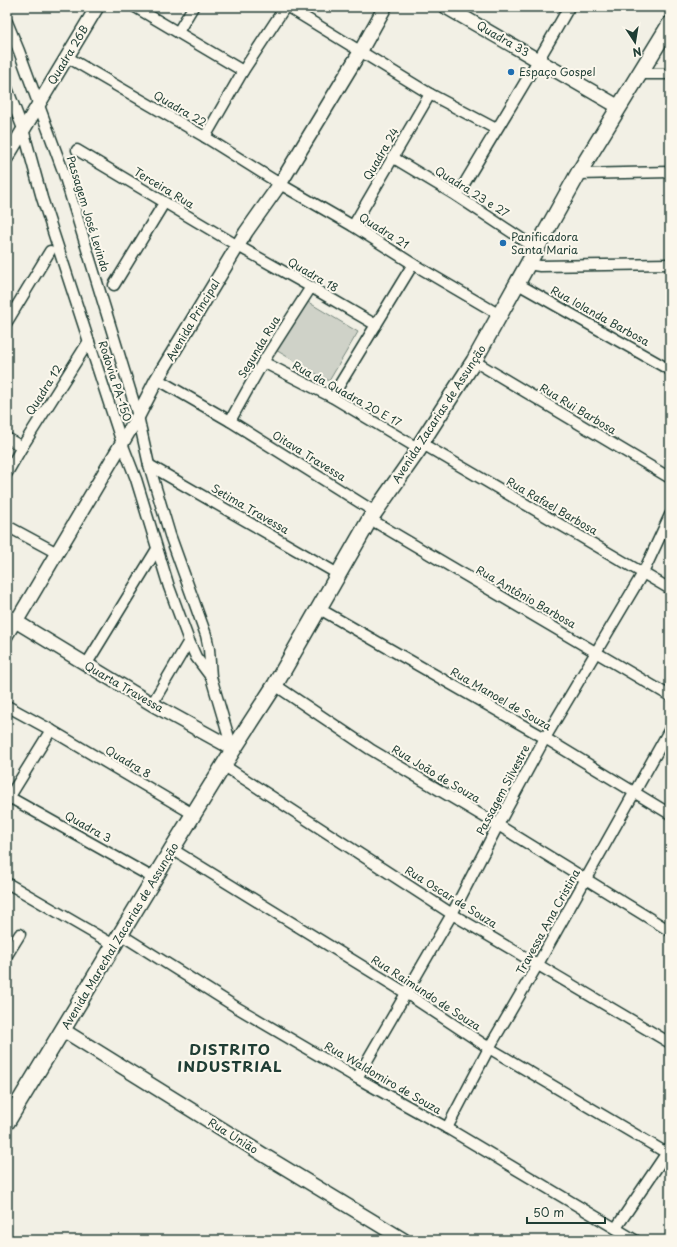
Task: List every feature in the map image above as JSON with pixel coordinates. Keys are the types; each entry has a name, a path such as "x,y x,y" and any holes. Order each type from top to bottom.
{"main road":[{"path":"640,74 670,24"},
{"name":"Avenida Zacarias de Assunção","path":"233,749 275,685 318,608 373,516 474,361 578,174 640,74"},
{"name":"Avenida Marechal Zacarias de Assunção","path":"7,1122 11,1107 63,1030 233,749"}],"street":[{"name":"Quadra 26B","path":"7,157 97,7"},
{"path":"135,7 243,71"},
{"path":"178,32 193,7"},
{"path":"205,137 243,71 285,7"},
{"path":"288,7 430,94 496,129"},
{"name":"Avenida Principal","path":"7,636 12,619 57,553 138,416 157,379 238,246 280,184 386,7"},
{"name":"Quadra 33","path":"446,7 619,107"},
{"path":"457,196 539,60 568,7"},
{"name":"Passagem José Levindo","path":"7,22 63,171 138,416"},
{"name":"Quadra 22","path":"67,57 205,137 280,184"},
{"path":"640,74 670,74"},
{"name":"Rodovia PA-150","path":"7,88 23,129 42,198 122,442 136,478 157,549 189,641 196,657 211,677"},
{"name":"Quadra 24","path":"353,226 430,94"},
{"name":"Terceira Rua","path":"77,150 238,246"},
{"name":"Quadra 23 e 27","path":"392,157 457,196 537,249"},
{"path":"578,174 670,172"},
{"name":"Quadra 21","path":"280,184 353,226 413,264 332,397"},
{"path":"114,285 164,203"},
{"name":"Quadra 18","path":"238,246 376,325"},
{"path":"7,322 50,251"},
{"path":"413,264 500,315"},
{"path":"528,264 540,266 670,264"},
{"name":"Rua Iolanda Barbosa","path":"518,284 670,370"},
{"name":"Segunda Rua","path":"230,421 263,362 311,287"},
{"name":"Quadra 12","path":"7,473 89,341"},
{"name":"Rua Rui Barbosa","path":"474,361 670,478"},
{"path":"656,362 670,361"},
{"name":"Rua da Quadra 20 E 17","path":"263,362 332,397 420,446"},
{"name":"Oitava Travessa","path":"157,379 230,421 373,516"},
{"name":"Rodovia PA-150","path":"138,416 149,464 170,535 206,635 209,649 211,677 233,749"},
{"path":"7,438 22,447"},
{"name":"Rua Rafael Barbosa","path":"420,446 670,589"},
{"name":"Setima Travessa","path":"149,464 338,574"},
{"name":"Passagem Silvestre","path":"358,1078 452,914 498,824 545,738 643,573 670,515"},
{"name":"Rua Antônio Barbosa","path":"373,516 670,696"},
{"path":"7,526 57,553"},
{"path":"86,664 157,549"},
{"name":"Rua Manoel de Souza","path":"318,608 545,738 670,814"},
{"name":"Quarta Travessa","path":"12,619 152,704 233,749"},
{"path":"152,704 189,641"},
{"name":"Rua João de Souza","path":"275,685 370,749 498,824 670,931"},
{"path":"7,706 51,730 8,799"},
{"name":"Travessa Ana Cristina","path":"447,1128 489,1048 670,729"},
{"name":"Quadra 8","path":"51,730 193,814"},
{"name":"Rua Oscar de Souza","path":"223,765 452,914 670,1043"},
{"name":"Quadra 3","path":"8,799 155,879"},
{"name":"Rua Raimundo de Souza","path":"172,849 406,993 489,1048 669,1152"},
{"name":"Rua Waldomiro de Souza","path":"7,883 117,939 447,1128 635,1240"},
{"path":"7,955 20,934"},
{"name":"Rua União","path":"63,1030 404,1240"},
{"path":"616,1228 669,1152"}],"shaded area":[{"path":"303,299 358,332 329,381 274,349"}],"place":[{"name":"Espaço Gospel","path":"511,72"},
{"name":"Panificadora Santa Maria","path":"503,243"}],"district":[{"name":"DISTRITO INDUSTRIAL","path":"230,1058"}]}
